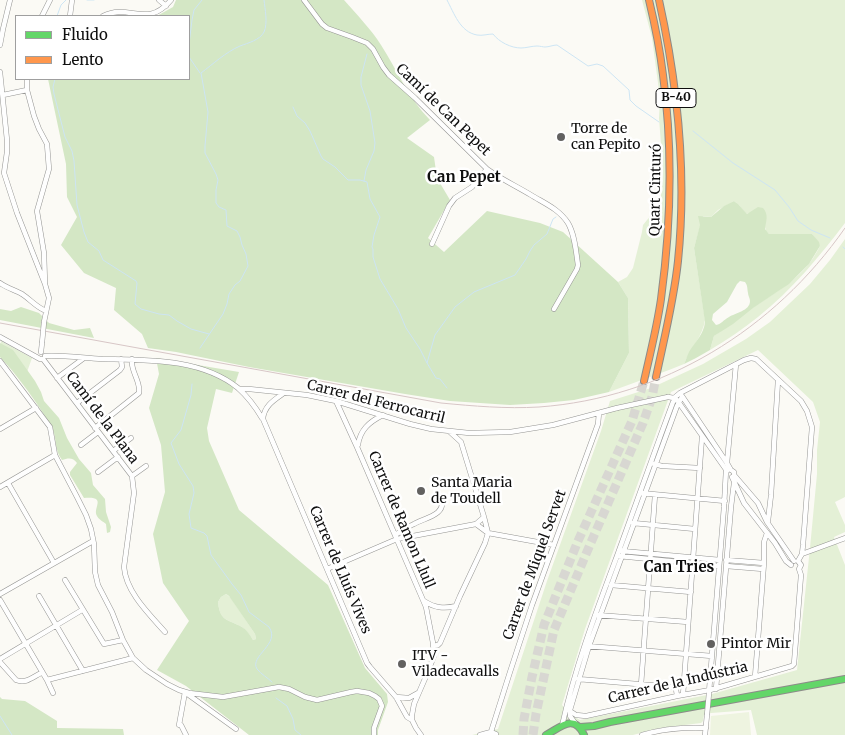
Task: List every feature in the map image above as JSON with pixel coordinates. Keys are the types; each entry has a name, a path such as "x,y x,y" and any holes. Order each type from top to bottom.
{"main road":[{"name":"Quart Cinturó","path":"644,381 665,268 671,171 664,77 660,48 649,0"},
{"name":"Quart Cinturó","path":"656,377 678,262 681,214 678,116 672,67 659,0"},
{"path":"546,735 559,730 568,723 594,726 845,679"},
{"path":"804,687 845,684"},
{"path":"578,725 585,735 594,726"}],"street":[{"path":"0,45 10,0"},
{"path":"42,15 50,0"},
{"path":"70,15 72,0"},
{"path":"159,0 166,6"},
{"path":"107,15 120,12 151,14 158,12 171,0"},
{"name":"Camí de Can Pepet","path":"304,0 327,28 367,43 373,49 382,67 389,75 487,168 500,178 556,210 569,224 578,269 554,309"},
{"path":"0,72 2,123 7,152 4,173 49,298 44,322 41,355"},
{"path":"27,80 26,90 39,129 47,144 49,169 37,211 44,253 45,284"},
{"path":"2,95 26,90"},
{"path":"432,244 449,206 455,198 472,187 487,168"},
{"path":"1,286 21,294 37,307 46,311"},
{"path":"0,337 25,350 41,355 132,359 170,362 193,367 220,376 239,389"},
{"name":"Camí de la Plana","path":"41,355 132,476 134,493 124,567 125,574 132,591 165,632"},
{"path":"69,357 74,361 73,366"},
{"path":"57,378 85,358"},
{"path":"559,730 586,646 653,463 673,402 682,394 747,359 754,358 801,401 807,411 812,427 802,554"},
{"path":"121,359 122,367"},
{"path":"80,445 140,390 131,365 132,359"},
{"path":"0,361 50,427 55,455 86,515 91,530 94,541 98,585 133,658 146,670 167,684 185,692 236,730"},
{"path":"727,463 736,364"},
{"path":"76,403 122,367 131,365"},
{"path":"768,522 778,380"},
{"name":"Carrer del Ferrocarril","path":"239,389 307,395 336,401 410,424 469,433 510,432 553,425 668,397 676,399"},
{"name":"Carrer de Lluís Vives","path":"239,389 257,410 262,419 367,663 396,697 407,717 412,720"},
{"path":"262,419 270,402 284,393"},
{"path":"682,394 727,463 732,490 716,689"},
{"path":"676,399 730,475 758,503 794,562 794,569 798,570 801,564 794,562 786,560 776,544 732,490"},
{"name":"Carrer de Ramon Llull","path":"336,401 358,447 424,601 434,646"},
{"path":"341,412 342,406 346,404"},
{"path":"0,429 36,408"},
{"name":"Carrer de Miquel Servet","path":"493,734 493,724 510,672 598,424 599,413"},
{"name":"Carrer de Ramon Llull","path":"358,447 358,440 365,427 383,415"},
{"path":"422,735 412,720 413,709 434,656 434,646 440,643 488,533 460,442 449,431"},
{"path":"460,442 469,433"},
{"path":"576,679 673,688 683,693 702,437"},
{"path":"113,451 132,438"},
{"path":"0,487 55,455"},
{"path":"98,472 118,457"},
{"path":"653,463 662,466 700,468"},
{"path":"132,476 146,466"},
{"path":"705,735 725,501 730,475"},
{"path":"730,475 744,503"},
{"path":"8,483 54,563"},
{"path":"642,493 725,501"},
{"path":"597,615 611,585 642,493"},
{"path":"641,685 655,495"},
{"path":"326,569 396,537 414,523 437,513 442,508 441,499"},
{"path":"396,537 476,524 484,517"},
{"path":"476,524 488,533 554,545"},
{"path":"633,524 695,530"},
{"path":"755,677 764,569 764,542 767,533"},
{"path":"794,562 802,554 845,538"},
{"path":"0,594 94,541"},
{"path":"765,548 769,544 776,544"},
{"path":"620,554 651,553 720,560"},
{"path":"620,554 650,560 720,566"},
{"path":"726,560 764,563"},
{"path":"726,566 764,569"},
{"name":"Carrer de la Indústria","path":"570,711 576,715 586,716 677,696 683,693 709,692 792,666 794,664 801,575 799,569"},
{"path":"65,580 104,644 123,640"},
{"path":"611,585 690,592"},
{"path":"39,596 83,671"},
{"path":"0,600 52,693"},
{"name":"Carrer de Ramon Llull","path":"424,601 442,609 456,606"},
{"path":"42,673 28,680 19,681 0,661 82,610"},
{"path":"597,615 688,622"},
{"path":"586,646 712,656"},
{"path":"46,680 133,658"},
{"path":"576,679 570,711 571,718 578,725"},
{"path":"185,692 223,696 279,687 317,700 352,692 369,693 377,697 382,706 374,728 374,735"},
{"path":"676,689 677,696"},
{"path":"185,692 180,725 186,735"},
{"path":"396,697 409,698 420,692"},
{"path":"642,735 653,732 706,728"},
{"path":"480,735 493,734"}],"green space":[{"path":"176,0 344,0 377,39 409,94 430,120 407,138 434,157 437,178 450,200 428,238 444,252 487,211 540,223 563,232 618,282 628,298 629,353 609,392 574,400 510,405 450,401 148,348 142,334 114,310 116,288 84,273 61,245 77,217 67,197 66,164 48,80 190,80 190,15 159,15 173,7"},
{"path":"642,0 845,0 845,223 815,261 782,296 747,326 710,350 714,336 747,311 791,282 807,266 820,246 812,234 769,234 765,227 749,213 747,214 734,201 718,210 711,217 703,216 694,248 705,320 699,337 684,364 609,392 629,353 628,298 618,282 627,277 633,268 643,225 654,212 661,196 663,171 659,118 660,98 652,38"},
{"path":"734,201 747,214 758,207 763,208 767,216 765,229 769,234 812,234 820,246 809,264 789,284 714,336 710,350 684,364 689,352 701,334 705,322 694,248 700,225 698,216 711,217 724,206","holes":["740,281 745,282 750,300 748,307 716,325 712,320 713,314 727,302 737,284"]},
{"path":"845,239 845,497 835,502 845,525 845,532 834,537 845,565 845,735 757,735 751,710 711,713 704,715 701,723 660,728 633,735 472,735 498,729 610,401 651,388 703,364 746,339 770,322 810,284","holes":["758,350 813,402 820,422 817,474 797,670 712,694 580,720 571,715 562,705 585,629 671,392"]},
{"path":"21,307 39,313 49,323 74,330 90,328 94,338 0,320 0,309 11,311"},
{"path":"1,341 32,358 27,372 0,347"},
{"path":"0,343 13,350 35,381 44,401 59,418 67,438 79,459 91,473 93,485 105,499 106,512 111,527 110,532 107,533 106,524 97,516 97,501 91,498 84,498 70,475 70,472 77,463 70,458 62,460 50,423 23,384 0,357"},
{"path":"156,358 239,372 232,393 216,389 207,428 209,441 239,510 328,585 365,668 387,694 388,702 378,735 249,735 186,686 157,670 189,621 163,583 153,534 165,492 161,445 149,408 159,374","holes":["226,594 255,634 256,639 253,640 244,628 223,617 218,602"]},
{"path":"226,594 231,598 255,634 256,639 253,640 242,627 223,617 218,602"},
{"path":"0,697 2,699 25,701 57,721 57,728 123,729 124,735 0,735"},
{"path":"749,712 751,735 710,735 711,716"}],"waterway":[{"path":"57,15 61,5 66,0"},
{"path":"87,0 94,0"},
{"path":"190,36 194,10 202,0"},
{"path":"200,348 223,314 229,294 240,281 248,266 246,254 237,231 227,226 226,210 219,207 216,203 218,180 205,153 208,112 201,73 230,51 254,41 262,35 266,24 264,0"},
{"path":"447,0 458,21 471,33 479,35 493,34 502,42 517,48 557,45 588,66 597,64 603,66 629,90 630,100 659,122"},
{"path":"364,181 375,143 370,111 361,85 361,77 367,54"},
{"path":"190,58 200,73"},
{"path":"55,80 54,94 65,137 72,151 77,205 88,242 99,251 103,260 136,281 135,304 141,309 169,315 191,329 209,334"},
{"path":"293,107 297,116 310,131 323,159 335,167 348,180 367,182 370,199 380,217 372,247 380,279 427,363"},
{"path":"693,131 733,163 775,190 798,221 811,230 830,238"},
{"path":"447,388 440,379 436,378 427,363 435,335 455,307 474,292 515,275 534,245 547,234 553,219 556,217"},
{"path":"192,384 191,395 181,430 171,443 179,464 193,486 194,493 189,514 191,528 207,536 211,555 241,595 249,612 269,627 272,633 271,639 257,659 256,664 257,669 272,682"},
{"path":"276,698 287,706 293,719 295,730 301,735"},
{"path":"0,716 12,735"}],"tunnel":[{"path":"533,735 554,630 643,423 652,397 656,377"},
{"path":"523,735 532,677 544,625 578,541 632,421 644,381"}],"railway":[{"path":"0,323 441,403 477,406 539,407 585,401 629,390 672,373 712,352 750,327 785,298 817,265 845,228"}],"traffic: fast":[{"path":"580,727 594,726 845,679"},
{"path":"546,735 572,723 580,728 584,735"}],"traffic: slow":[{"path":"644,381 661,299 669,215 666,103 659,47 649,0"},
{"path":"656,377 676,276 681,228 681,162 676,97 659,0"}],"place":[{"name":"Torre de can Pepito","path":"561,137"},
{"name":"Santa Maria de Toudell","path":"421,491"},
{"name":"Pintor Mir","path":"711,644"},
{"name":"ITV - Viladecavalls","path":"402,664"}],"district":[{"name":"Can Pepet","path":"464,178"},
{"name":"Can Tries","path":"679,568"}]}
